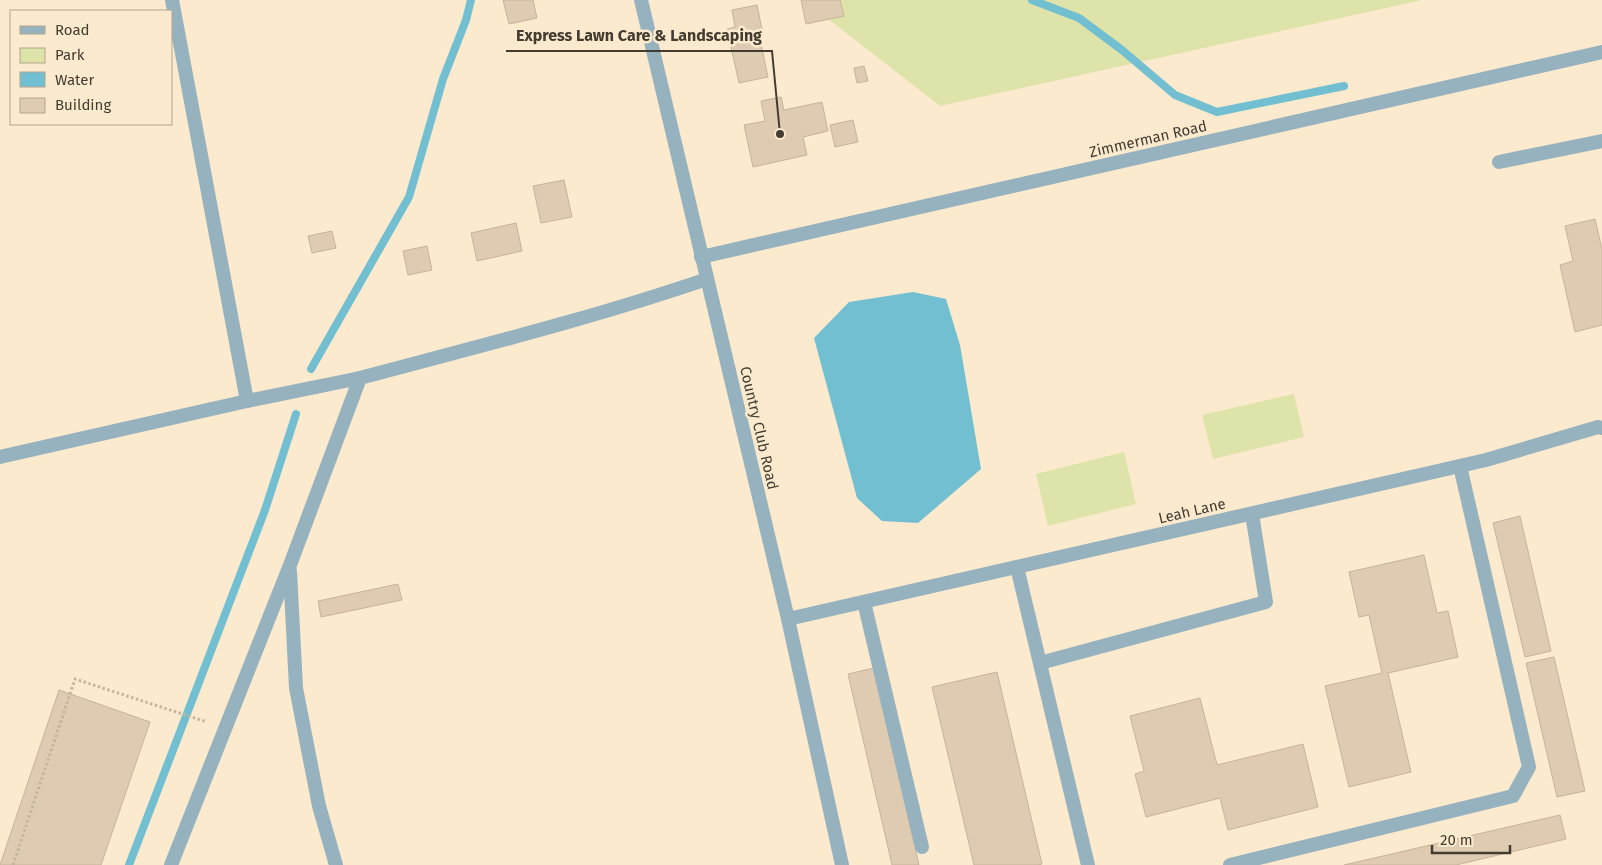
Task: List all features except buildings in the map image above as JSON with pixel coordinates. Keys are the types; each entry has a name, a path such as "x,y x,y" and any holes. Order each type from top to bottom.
{"street":[{"path":"172,0 247,401"},
{"name":"Country Club Road","path":"641,0 788,620 842,865"},
{"name":"Zimmerman Road","path":"701,257 1602,52"},
{"path":"1499,162 1602,141"},
{"path":"0,457 247,401 360,378 567,322 707,279"},
{"path":"171,865 290,565 360,378"},
{"name":"Leah Lane","path":"788,620 1486,460 1598,427 1602,428"},
{"path":"1230,865 1512,796 1528,767 1460,466"},
{"path":"1040,662 1266,602 1252,514"},
{"path":"290,565 296,688 319,806 336,865"},
{"path":"1017,567 1088,865"},
{"path":"864,602 922,847"}],"path":[{"path":"13,865 75,679 203,721"}],"green space":[{"path":"804,0 1422,0 940,106"},
{"path":"1294,394 1304,437 1213,459 1202,415"},
{"path":"1124,452 1136,504 1048,526 1036,474"}],"water":[{"path":"913,292 946,299 960,345 981,469 918,523 882,521 857,498 814,338 849,302"}],"waterway":[{"path":"311,369 409,197 443,79 466,20 471,0"},
{"path":"1032,0 1079,18 1122,50 1175,95 1217,112 1344,86"},
{"path":"129,865 265,510 296,414"}],"place":[{"name":"Express Lawn Care & Landscaping","path":"780,134"}]}
